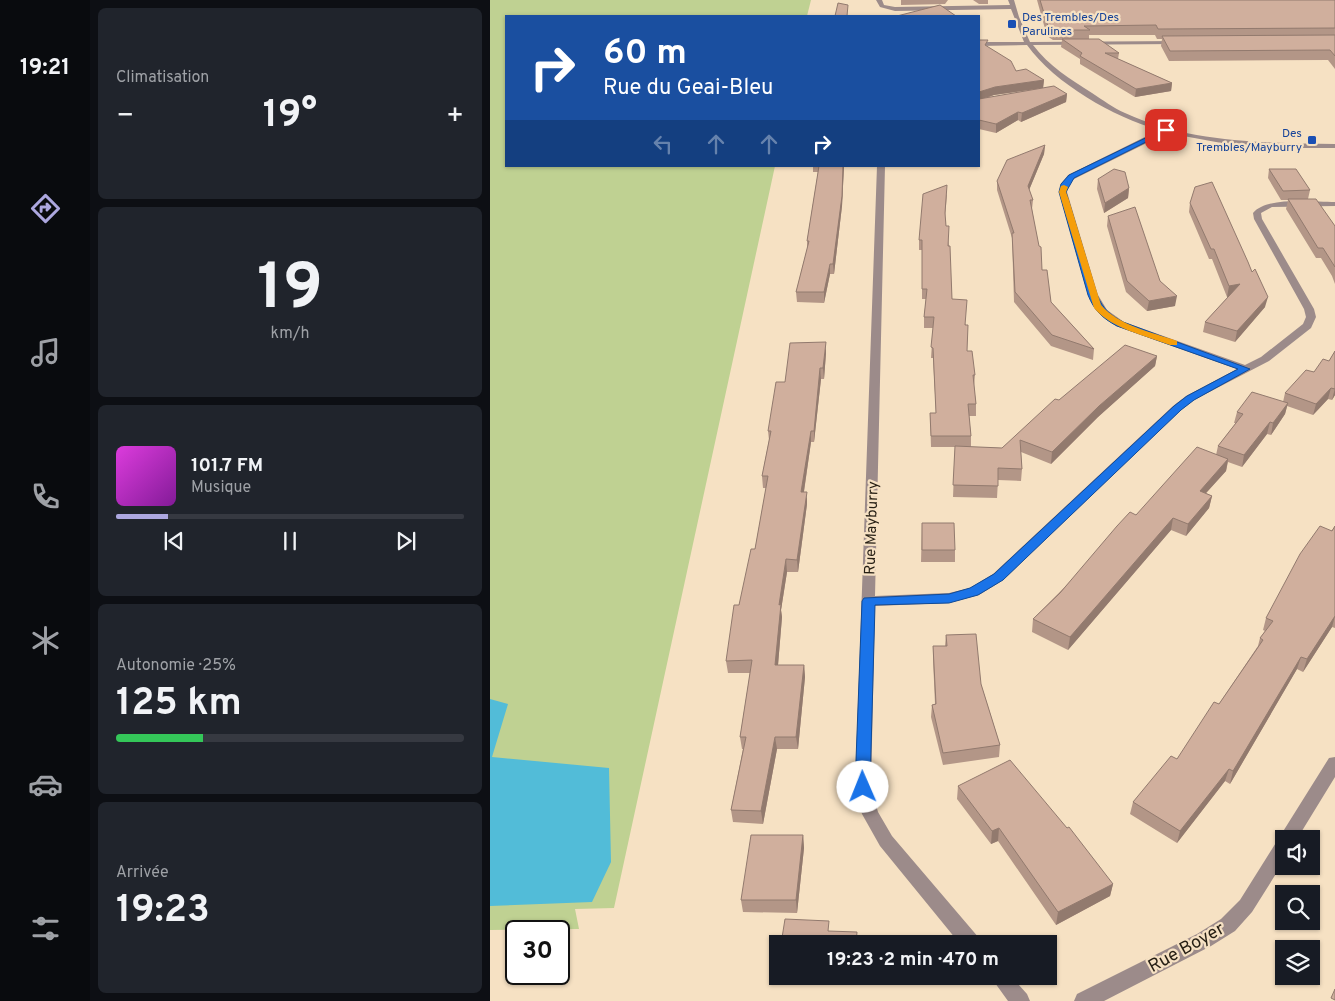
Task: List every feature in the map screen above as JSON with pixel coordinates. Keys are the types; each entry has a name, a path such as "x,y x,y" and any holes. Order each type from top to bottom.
{"street":[{"path":"879,0 879,4 882,6 895,10 1012,4 1028,43 1042,63 1077,87 1123,114 1166,130 1205,139 1256,145 1335,146"},
{"path":"980,44 1184,42"},
{"path":"1068,88 1077,87"},
{"path":"1166,130 1071,176 1065,184 1062,192 1093,295 1097,306 1106,317 1120,324 1246,369"},
{"name":"Rue Mayburry","path":"881,167 862,763 863,787 870,814 886,841 964,935"},
{"path":"868,601 949,598 974,592 998,577 1177,408 1190,398 1265,359 1292,339 1307,326 1311,317 1304,297 1258,219 1257,213 1271,205 1335,204"},
{"path":"1294,830 1335,763"},
{"name":"Rue Boyer","path":"1084,1001 1204,940 1228,925 1246,906 1275,859"},
{"path":"1005,985 1016,1000"}],"green space":[{"path":"490,0 811,0 807,15 505,15 505,167 775,167 614,908 575,909 579,929 570,929 570,920 505,920 505,930 490,930"}],"water":[{"path":"490,699 508,704 492,757 609,768 611,862 592,902 490,906"}],"building":[{"path":"1040,0 1335,0 1335,28 1158,29 1156,25 1084,26 1090,30 1053,30 1048,26"},
{"path":"838,3 848,5 847,15 835,15"},
{"path":"940,5 955,15 901,15"},
{"path":"1335,35 1335,56 1330,50 1170,51 1162,36"},
{"path":"1062,39 1099,39 1119,53 1105,53 1172,83 1136,89 1080,56 1082,53"},
{"path":"980,40 988,40 985,45 1011,61 1016,71 1026,69 1044,80 995,87 980,92"},
{"path":"1054,86 1067,94 1022,113 1018,112 996,124 980,120 980,99"},
{"path":"1045,145 1028,186 1033,200 1030,200 1039,246 1041,247 1042,270 1047,270 1051,302 1094,349 1052,335 1015,292 1012,233 1014,233 997,181 1007,160"},
{"path":"819,167 843,167 842,196 833,264 830,264 824,292 796,292 809,241 807,241"},
{"path":"1114,169 1125,172 1129,188 1105,203 1098,179"},
{"path":"1269,169 1296,169 1310,190 1283,191"},
{"path":"1212,182 1252,272 1255,269 1268,297 1237,331 1205,322 1240,284 1229,286 1214,249 1211,249 1190,203 1195,187"},
{"path":"947,185 945,213 946,226 949,226 948,246 950,246 952,299 967,300 965,325 968,325 967,351 972,351 975,375 973,375 976,404 968,404 971,436 931,436 930,413 936,413 933,348 931,347 934,317 924,317 927,289 922,289 922,240 919,240 923,194"},
{"path":"1288,199 1316,199 1335,226 1335,267 1323,248 1318,248"},
{"path":"1135,207 1160,281 1177,296 1149,301 1127,281 1108,216"},
{"path":"826,342 823,368 820,368 814,431 811,431 801,492 807,492 797,560 786,559 779,605 781,604 775,665 804,665 796,737 775,737 761,811 731,810 746,737 740,737 752,660 726,661 734,605 739,605 751,549 755,549 768,476 762,476 771,431 768,431 776,382 785,382 790,343"},
{"path":"1125,345 1157,356 1099,406 1052,452 1020,440 1022,469 998,468 998,486 953,485 955,446 1002,448 1055,399 1059,400"},
{"path":"1335,351 1335,389 1331,388 1316,404 1285,393 1306,370 1314,372 1323,359 1329,361"},
{"path":"1252,392 1288,403 1244,455 1218,446 1243,414 1237,412"},
{"path":"1197,447 1228,459 1200,491 1212,496 1188,524 1173,518 1070,637 1033,619 1060,593 1130,512 1136,515"},
{"path":"922,523 954,523 955,550 922,550"},
{"path":"1320,526 1332,531 1335,526 1335,616 1307,659 1301,657 1233,771 1229,769 1180,831 1133,802 1171,756 1177,759 1214,702 1219,704 1263,640 1260,638 1273,621 1266,618 1300,554"},
{"path":"976,634 981,684 1000,745 943,753 932,705 936,704 933,646 947,646 946,635"},
{"path":"1010,760 1067,828 1069,827 1113,884 1058,912 999,828 992,831 958,786"},
{"path":"751,835 803,835 796,900 741,900"},
{"path":"785,919 829,921 828,931 857,932 857,935 782,935"},
{"path":"1335,989 1335,1000 1331,998"}],"slow traffic":[{"path":"1064,187 1062,192 1097,306 1106,317 1120,324 1174,343"}],"place":[{"name":"Des Trembles/Des Parulines","path":"1012,24"},
{"name":"Des Trembles/Mayburry","path":"1312,140"}],"route":[{"path":"863,787 862,763 868,601 949,598 974,592 998,577 1177,408 1190,398 1246,369 1120,324 1106,317 1097,306 1093,295 1062,192 1065,184 1071,176 1166,130"}]}
